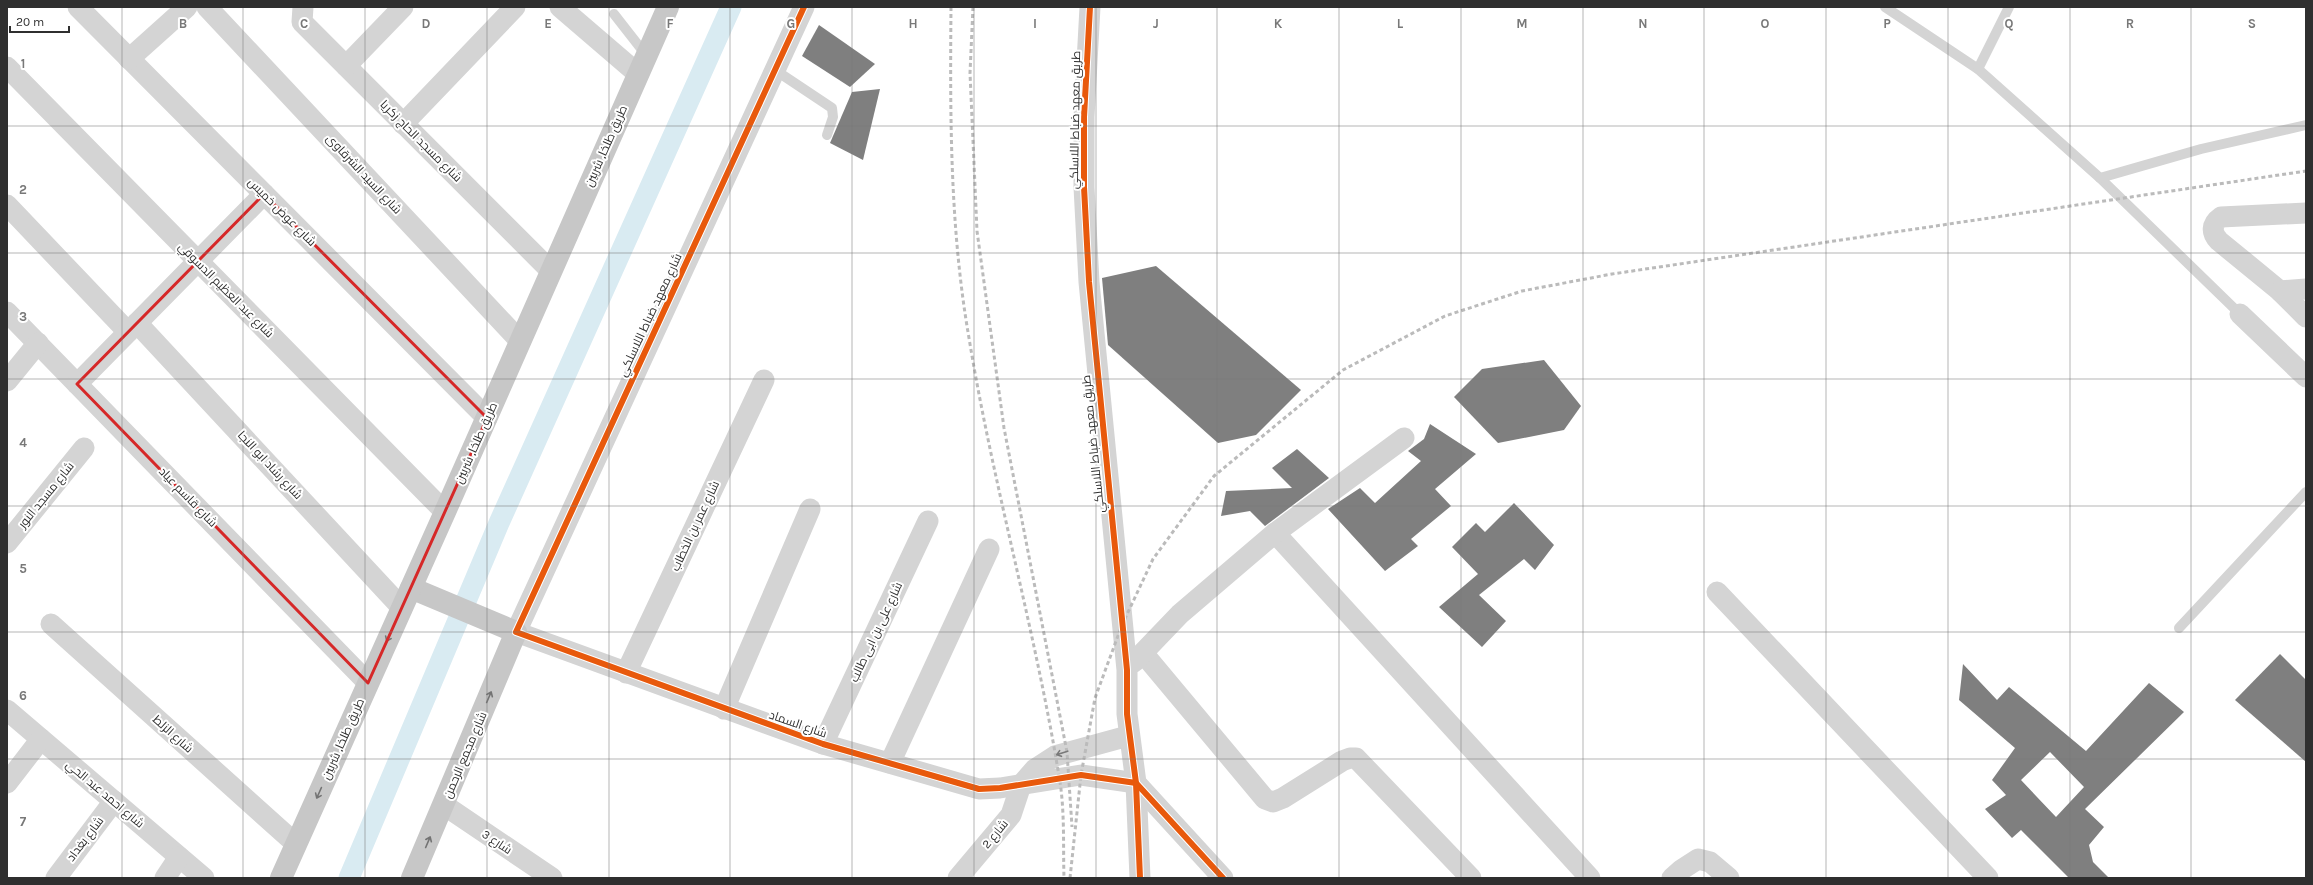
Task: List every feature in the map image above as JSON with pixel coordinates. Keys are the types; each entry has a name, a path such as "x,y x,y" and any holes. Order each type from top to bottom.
{"main road":[{"name":"طريق طلخا, شربين","path":"281,878 487,418 668,7"},
{"path":"411,588 507,628"},
{"name":"شارع مجمع الرحمن","path":"412,878 444,805 507,628"}],"street":[{"name":"شارع عوض خميس","path":"78,7 487,418"},
{"path":"129,59 187,7"},
{"name":"شارع السيد الشرقاوى","path":"207,7 520,341"},
{"name":"شارع مسجد الحاج زكريا","path":"303,7 302,22 551,272"},
{"path":"346,66 403,7"},
{"path":"403,124 515,7"},
{"path":"560,7 642,64"},
{"name":"شارع معهد ضباط اللاسلكي","path":"507,628 804,7"},
{"name":"طريق معهد ضباط اللاسلكي","path":"1090,7 1084,116 1084,188 1088,282 1126,670 1126,736 1132,782 1140,878"},
{"name":"شارع عبد العظيم الدسوقي","path":"7,67 445,512"},
{"path":"77,384 264,194"},
{"name":"شارع رشاد ابو النجا","path":"7,205 132,328 402,608"},
{"path":"2306,213 2227,216 2216,220 2213,226 2213,232 2219,241 2280,291 2306,317"},
{"path":"2280,291 2306,289"},
{"name":"شارع قاسم عياد","path":"7,312 368,683"},
{"path":"2240,314 2306,378"},
{"path":"7,381 38,343"},
{"name":"شارع عمر بن الخطاب","path":"626,673 764,380"},
{"path":"1126,670 1180,614 1275,533 1404,438"},
{"name":"شارع مسجد النور","path":"7,542 84,448"},
{"path":"724,710 810,509"},
{"name":"شارع على بن ابى طالب","path":"824,744 928,520"},
{"path":"1275,533 1590,878"},
{"path":"890,763 989,549"},
{"path":"1717,592 1988,878"},
{"name":"شارع الزلط","path":"51,624 296,844"},
{"name":"شارع السماد","path":"507,628 724,710 824,744 979,789 1021,785 1088,775 1132,782"},
{"path":"1143,653 1265,799 1273,802 1283,798 1342,761 1350,758 1356,758 1471,878"},
{"name":"شارع احمد عبد الحي","path":"7,710 204,878"},
{"path":"1021,785 1035,769 1055,756 1126,736"},
{"path":"7,783 41,739"},
{"path":"1132,782 1223,878"},
{"name":"شارع 2","path":"958,878 1011,815 1021,785"},
{"name":"شارع بغداد","path":"56,878 114,801"},
{"name":"شارع 3","path":"444,805 552,878"},
{"path":"165,878 179,857"},
{"path":"1672,878 1681,870 1698,860 1710,862 1729,878"}],"lane":[{"path":"1885,7 1978,69 2100,178 2240,314"},
{"path":"1978,69 2009,7"},
{"path":"614,14 642,64"},
{"path":"775,70 832,108 833,117 827,135"},
{"path":"2100,178 2201,149 2306,125"},
{"path":"2179,628 2306,492"}],"highlighted area":[{"path":"264,194 487,418 368,683 77,384"}],"building":[{"path":"819,25 875,64 850,87 802,56"},
{"path":"880,89 863,160 830,143 852,92"},
{"path":"1156,266 1301,390 1256,435 1218,443 1108,345 1102,278"},
{"path":"1544,360 1581,406 1564,430 1498,443 1454,397 1482,369"},
{"path":"1430,424 1476,454 1435,489 1451,506 1411,539 1418,546 1385,571 1328,509 1360,488 1375,503 1421,461 1408,451 1424,439"},
{"path":"1297,449 1329,478 1265,526 1250,511 1221,516 1226,491 1292,488 1272,468"},
{"path":"1514,503 1554,545 1535,570 1524,559 1479,595 1506,621 1482,647 1439,607 1478,574 1452,547 1476,523 1485,532"},
{"path":"2280,654 2306,680 2306,762 2235,700"},
{"path":"1963,664 1997,700 2009,687 2086,751 2149,683 2184,712 2085,809 2104,827 2089,845 2093,862 2109,878 2069,878 2021,830 2012,838 1985,809 2006,795 1992,780 2015,748 1959,700","holes":["2050,752 2084,787 2056,817 2021,780"]}],"waterway":[{"path":"349,878 499,523 731,7"}],"railway":[{"path":"951,7 952,173 958,256 963,297 969,338 990,448 1038,666 1059,776 1063,814 1064,878"},
{"path":"973,7 970,73 977,231 1004,428 1067,752 1072,827"},
{"path":"1070,878 1081,775 1095,698 1122,625 1153,559 1214,476 1343,370 1445,316 1522,291 1612,274 2306,171"}],"cycle path":[{"path":"804,7 516,632 823,744 979,789 1000,788 1081,775 1136,783 1223,878"},
{"path":"1090,7 1084,117 1084,187 1089,282 1127,670 1127,714 1136,783 1140,878"}]}
